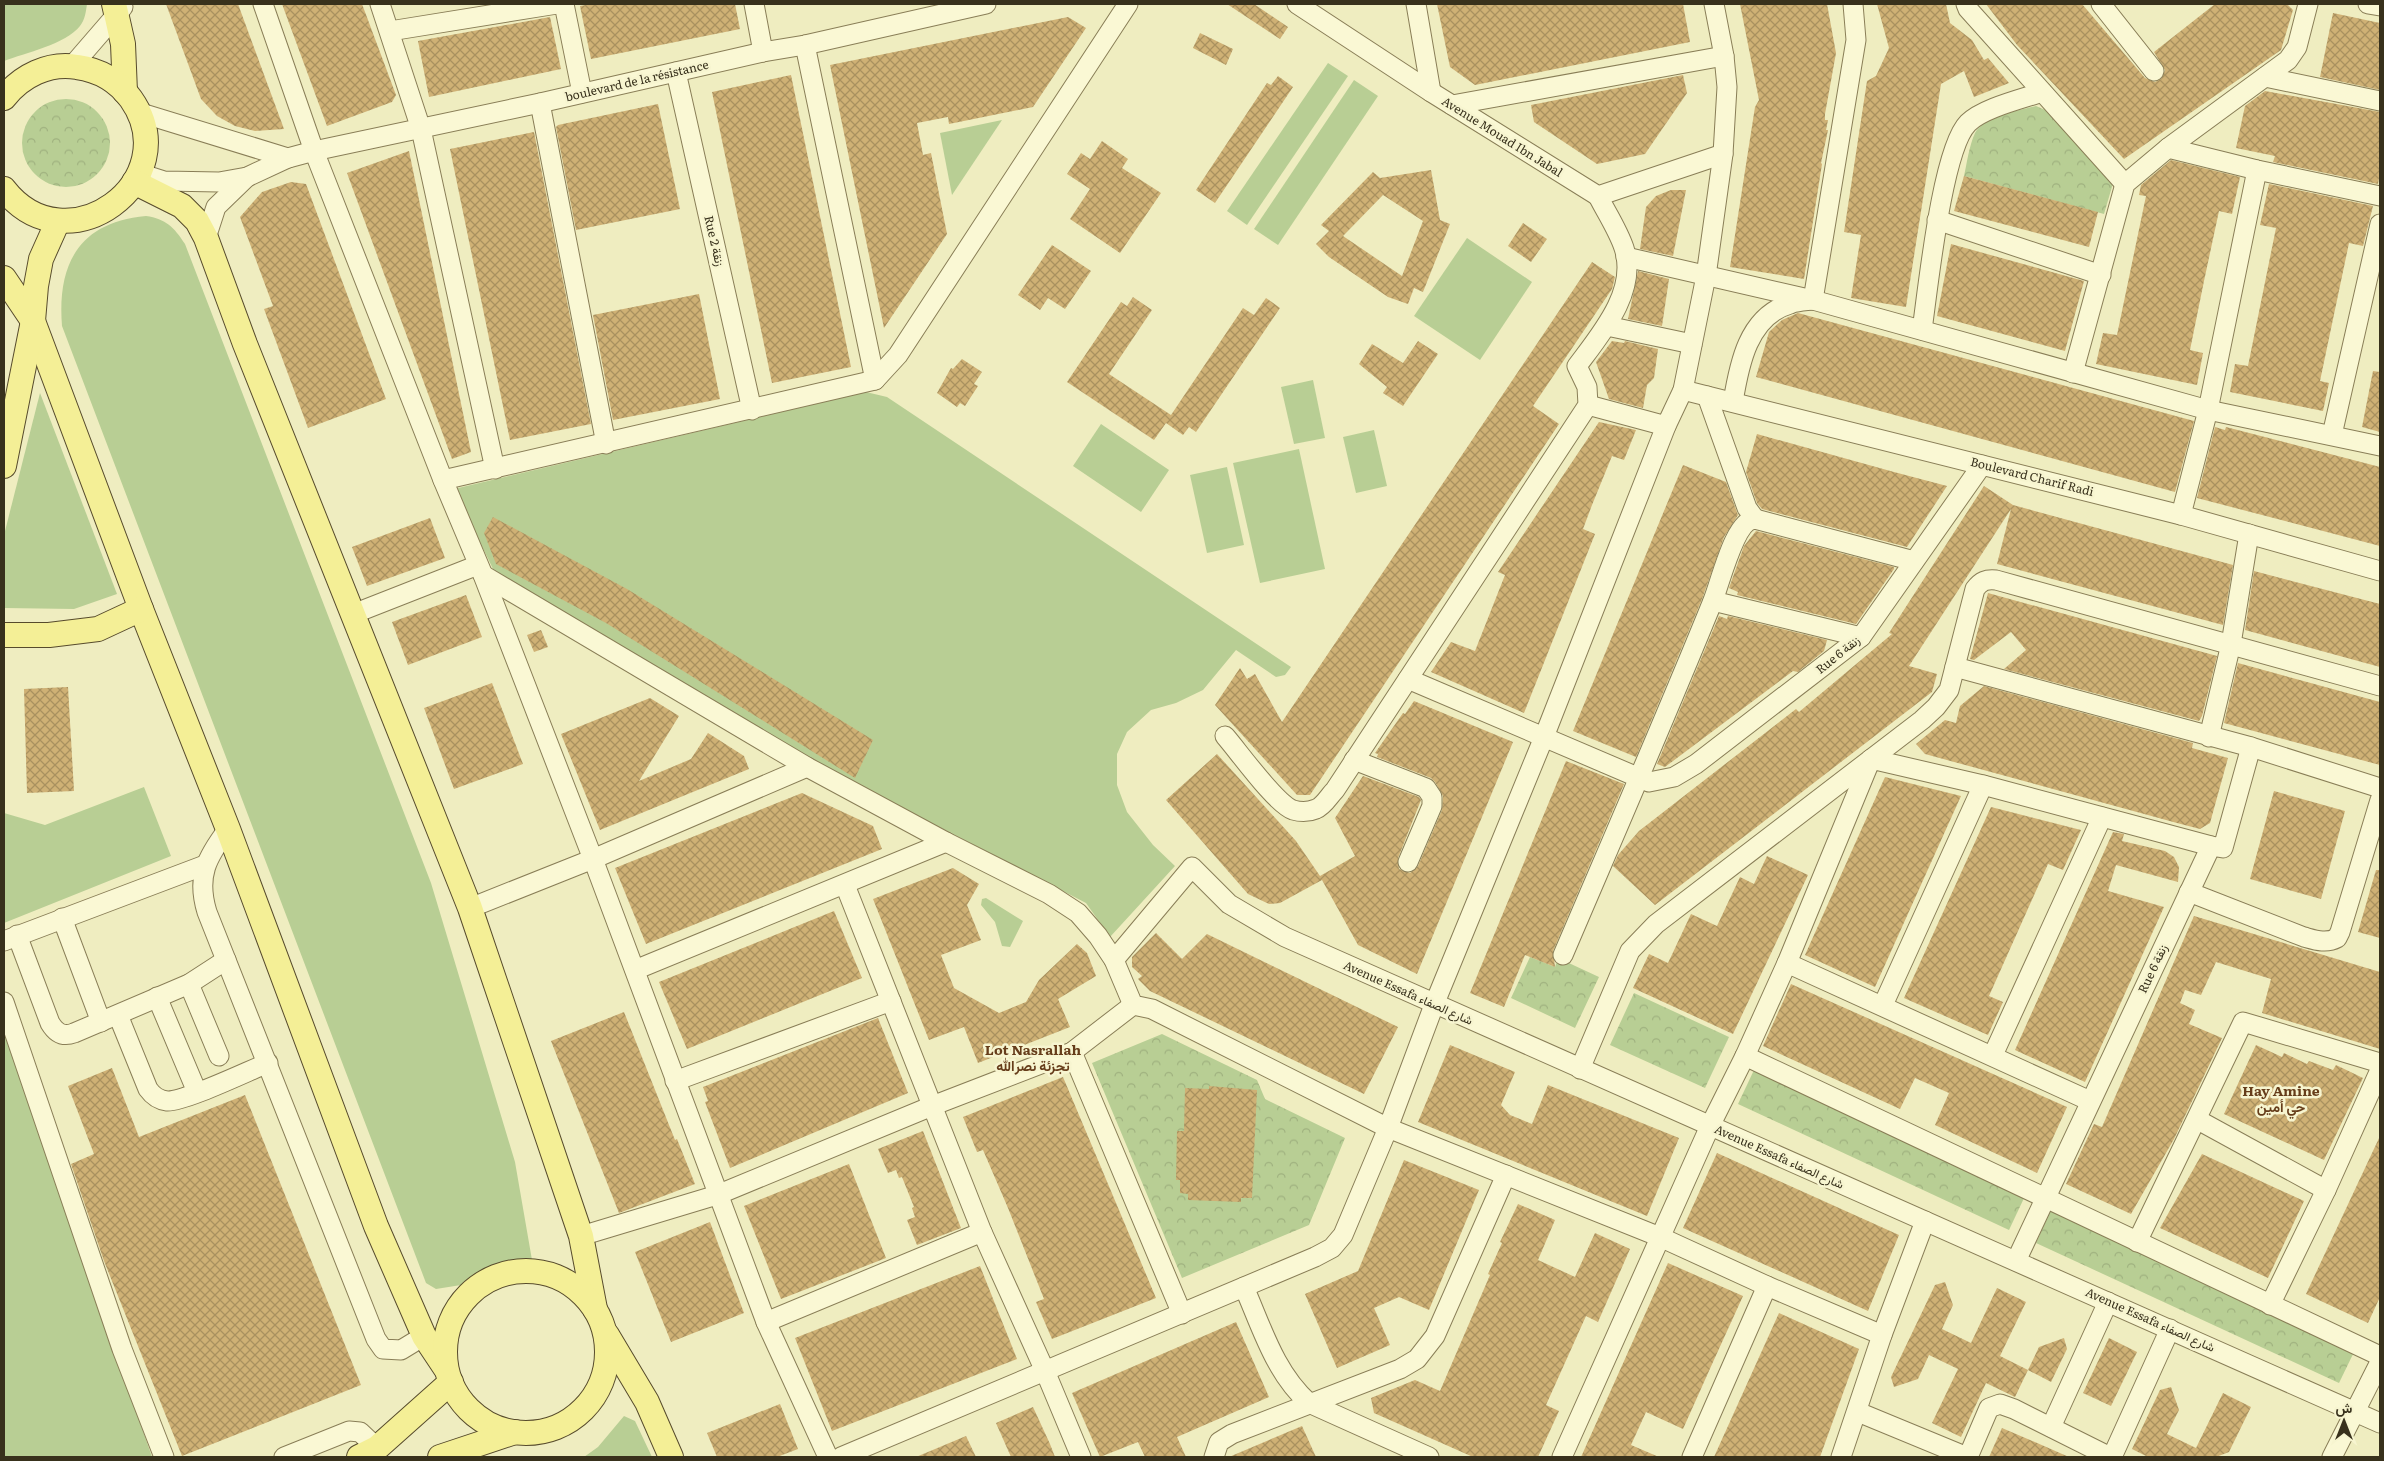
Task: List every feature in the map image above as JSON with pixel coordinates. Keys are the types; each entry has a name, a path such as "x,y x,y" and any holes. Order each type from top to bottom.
{"main road":[{"path":"118,7 123,44 125,92"},
{"path":"4,98 16,85 31,75 54,67 72,66 101,74 125,92 138,112 142,124 144,148 137,177 118,202 102,213 78,221 58,221 39,216 27,210 4,189"},
{"path":"137,177 182,206 196,221 206,238 249,353 470,908 581,1236 599,1320 607,1364 602,1384 590,1402 575,1417 557,1427 536,1433 515,1432 488,1420 451,1382 446,1340 452,1319 463,1301 478,1287 497,1276 517,1271 539,1272 559,1277 578,1288 599,1320 647,1402 671,1457"},
{"path":"4,466 33,321 36,286 41,259 58,221"},
{"path":"4,278 33,321 141,609 228,829 376,1226 424,1336 451,1382 476,1452"},
{"path":"4,635 49,635 98,629 141,609"},
{"path":"368,1452 451,1382"},
{"path":"440,1457 476,1452 515,1432"}],"street":[{"path":"262,4 314,151 593,859 766,1322 828,1457"},
{"path":"380,4 421,129 495,469"},
{"path":"390,32 557,4"},
{"path":"564,4 582,93"},
{"path":"754,4 763,52"},
{"name":"boulevard de la résistance","path":"247,177 288,158 314,151 540,104 981,4"},
{"path":"443,480 606,444 875,380 898,355 1128,4"},
{"name":"Avenue Mouad Ibn Jabal","path":"1296,4 1431,92 1598,196"},
{"path":"1416,4 1431,92"},
{"path":"841,1457 1315,1257 1332,1248 1343,1235 1388,1128 1434,1005 1544,737 1666,426 1683,390 1706,276 1723,154 1728,87 1714,4"},
{"path":"1813,300 1856,40 1853,4"},
{"path":"1966,4 1968,9 2125,184"},
{"path":"2100,4 2154,71"},
{"path":"2073,373 2125,184 2168,148 2288,60 2297,47 2308,4"},
{"path":"2368,4 2380,6"},
{"path":"72,66 118,7"},
{"path":"805,45 875,380"},
{"path":"1452,105 1724,56"},
{"name":"Rue 2 زنقة","path":"676,72 752,410"},
{"path":"2265,77 2380,101"},
{"path":"1922,330 1937,220 1958,136 1969,122 1985,113 2042,92"},
{"path":"540,104 606,444"},
{"path":"138,112 288,158"},
{"path":"2168,148 2257,170 2380,196"},
{"path":"1225,736 1280,800 1292,810 1304,812 1316,809 1323,804 1408,679 1588,405 1587,388 1577,366 1606,326 1624,288 1626,257 1624,248 1598,196 1723,154"},
{"path":"2181,515 2208,410 2257,170"},
{"path":"137,177 164,181 219,182 247,177"},
{"path":"206,238 216,207 247,177"},
{"path":"1937,220 2101,275"},
{"path":"2332,435 2380,224"},
{"path":"1626,257 1813,300 2208,410 2380,446"},
{"path":"1733,402 1738,368 1746,346 1758,326 1769,314 1789,304 1813,300"},
{"path":"1606,326 1692,344"},
{"name":"Boulevard Charif Radi","path":"1683,390 2181,515 2380,571"},
{"path":"1707,396 1747,508 1755,519"},
{"path":"1588,405 1666,426"},
{"name":"Rue 6 زنقة","path":"1408,679 1649,782 1663,780 1696,764 1860,638 1982,465"},
{"path":"1563,954 1713,601 1737,534 1744,523 1755,519 1914,561"},
{"path":"2209,737 2231,644 2249,534"},
{"path":"353,614 480,570"},
{"path":"480,570 807,767 946,842 1049,894 1078,913 1098,936 1114,960 1133,1005"},
{"path":"1580,1069 1630,951 1656,924 1871,759 1936,706 1949,690 1975,589 1980,582 1988,579 2380,686"},
{"path":"1713,601 1860,638"},
{"path":"1955,667 2251,747 2380,788"},
{"path":"1871,759 1983,785 2223,848 2251,747"},
{"path":"1562,1457 1710,1126 1787,963 1871,759"},
{"path":"1354,760 1426,788 1432,797 1432,806 1408,862"},
{"path":"470,908 593,859 807,767"},
{"path":"1883,1005 1983,785"},
{"path":"2189,892 2304,937 2323,941 2338,938 2380,800"},
{"path":"1993,1055 2102,817"},
{"path":"228,829 210,854 205,865 202,882 203,900 226,960 268,1062 376,1339 383,1348 401,1350 424,1336"},
{"path":"635,970 946,842"},
{"name":"Rue 6 زنقة","path":"2016,1261 2211,846"},
{"path":"205,865 10,938 53,1028 57,1032 69,1035 189,984 226,960"},
{"name":"Avenue Essafa شارع الصفاء","path":"1114,960 1192,867 1229,904 1285,937 1434,1005 2380,1423"},
{"path":"845,884 982,1232 1045,1371 1081,1457"},
{"path":"62,918 109,1018 151,1094 168,1101 197,1092 268,1062"},
{"path":"1787,963 1993,1055 2090,1101"},
{"path":"189,984 219,1056"},
{"path":"158,997 197,1092"},
{"path":"675,1081 891,1001"},
{"path":"4,1002 122,1349 164,1457"},
{"path":"581,1236 717,1195 932,1106 1072,1052 1133,1005 1152,1009 1388,1128 1660,1237 1767,1286 1882,1335"},
{"path":"2137,1242 2244,1022 2380,1063"},
{"path":"1072,1052 1182,1314"},
{"path":"1744,1056 2380,1356"},
{"path":"2270,1305 2326,1190 2380,1070"},
{"path":"2198,1120 2326,1190"},
{"path":"1214,1457 1219,1442 1232,1434 1309,1402 1400,1370 1417,1359 1435,1336 1506,1175"},
{"path":"1841,1457 1858,1412 1882,1335 1925,1221"},
{"path":"766,1322 982,1232"},
{"path":"1692,1457 1767,1286"},
{"path":"1244,1287 1282,1372 1296,1391 1309,1402 1421,1456"},
{"path":"2051,1427 2108,1302"},
{"path":"1858,1412 1967,1457 1989,1408 1995,1404 2014,1409 2111,1457 2170,1329"},
{"path":"2332,1457 2380,1362"},
{"path":"284,1457 348,1431 360,1432 368,1452"}],"green space":[{"path":"4,4 87,4 83,21 74,32 55,43 4,61"},
{"path":"1328,63 1348,76 1247,225 1227,211"},
{"path":"1354,80 1378,96 1278,245 1254,229"},
{"path":"66,99 83,103 97,112 106,126 110,143 106,160 97,174 83,183 66,187 49,183 35,174 26,160 22,143 26,126 35,112 49,103"},
{"path":"2036,106 2050,112 2114,180 2104,214 1964,176 1971,143 1979,127 1993,118"},
{"path":"1002,120 952,195 940,133"},
{"path":"146,216 159,219 169,225 185,244 431,883 515,1162 532,1260 507,1266 478,1280 436,1289 426,1283 62,326 61,304 64,284 69,266 77,250 89,237 104,227 123,220"},
{"path":"1467,238 1532,282 1480,360 1414,316"},
{"path":"1313,380 1325,438 1294,444 1281,387"},
{"path":"866,392 887,397 1291,667 1285,675 1276,677 1236,650 1203,690 1176,703 1151,710 1127,732 1117,754 1117,785 1127,812 1153,845 1175,866 1110,937 1086,903 852,782 495,573 454,489"},
{"path":"40,393 117,594 74,609 4,608 4,535"},
{"path":"1101,424 1169,470 1141,512 1073,466"},
{"path":"1374,430 1387,486 1356,493 1343,437"},
{"path":"1299,449 1325,569 1260,583 1233,463"},
{"path":"1227,467 1244,545 1207,553 1190,475"},
{"path":"144,787 171,856 4,923 4,813 45,825"},
{"path":"986,898 1023,921 1010,947 1002,946 995,922 981,905 982,899"},
{"path":"1530,957 1555,967 1558,958 1599,977 1575,1028 1511,998"},
{"path":"1634,993 1729,1037 1705,1088 1610,1045"},
{"path":"4,1025 152,1457 4,1457"},
{"path":"1162,1034 1257,1080 1265,1099 1345,1138 1309,1225 1182,1278 1092,1063"},
{"path":"1754,1070 2025,1196 2009,1230 1738,1104"},
{"path":"2052,1208 2355,1350 2339,1383 2036,1243"},
{"path":"624,1416 635,1421 652,1457 584,1457 598,1447"}],"building":[{"path":"166,4 238,4 284,129 255,131 235,126 217,116 201,99"},
{"path":"282,4 362,4 396,95 392,102 327,126"},
{"path":"591,4 735,4 740,29 591,59 580,6"},
{"path":"1227,4 1254,4 1288,27 1280,39"},
{"path":"1437,4 1683,4 1690,42 1475,85 1450,67"},
{"path":"1740,4 1827,4 1836,53 1825,114 1825,120 1828,120 1826,130 1828,130 1821,163 1804,279 1730,267 1755,107 1759,100"},
{"path":"1877,4 1946,4 1950,23 1972,40 1984,60 1988,58 2009,83 1974,97 1964,71 1941,84 1906,307 1851,298 1861,235 1844,232 1867,81 1876,76 1889,48"},
{"path":"1986,4 2082,4 2145,78 2155,82 2161,79 2165,70 2154,52 2215,4 2287,4 2293,10 2281,50 2124,159 2017,45"},
{"path":"2333,13 2380,23 2380,90 2320,77"},
{"path":"550,17 561,69 429,97 418,41"},
{"path":"1068,17 1086,28 1033,107 949,124 948,117 917,123 923,155 931,153 947,234 884,328 830,65"},
{"path":"1200,33 1233,49 1226,65 1193,48"},
{"path":"791,75 851,367 772,383 712,92"},
{"path":"1683,75 1687,93 1645,154 1597,164 1534,122 1531,105"},
{"path":"1278,76 1293,87 1215,203 1196,190 1267,83 1271,85"},
{"path":"2265,91 2380,112 2380,172 2378,184 2273,162 2275,156 2236,148 2245,106"},
{"path":"658,104 680,209 576,230 556,127 558,125"},
{"path":"534,132 591,424 510,440 450,149"},
{"path":"1102,141 1128,159 1122,168 1161,193 1120,253 1070,219 1090,189 1067,174 1081,153 1090,159"},
{"path":"409,151 471,452 452,459 347,173"},
{"path":"2171,160 2240,177 2232,214 2219,211 2204,281 2190,350 2203,353 2197,385 2096,364 2103,333 2117,335 2146,196 2139,195 2141,185"},
{"path":"1431,170 1440,220 1450,224 1423,292 1414,288 1408,304 1388,297 1329,257 1316,244 1329,231 1321,225 1373,172 1380,178","holes":["1383,195 1423,221 1402,276 1343,236"]},
{"path":"1964,176 2098,212 2089,247 1954,211"},
{"path":"291,182 306,184 386,399 308,428 264,309 273,306 240,217 262,192"},
{"path":"2269,184 2373,206 2363,246 2349,243 2320,381 2329,383 2323,411 2230,392 2235,364 2248,366 2276,228 2260,225"},
{"path":"1671,190 1686,190 1673,256 1640,249 1646,207 1656,196"},
{"path":"1523,223 1547,239 1531,262 1508,246"},
{"path":"1951,244 2084,281 2065,351 1937,316"},
{"path":"1052,245 1091,271 1065,309 1048,298 1040,310 1018,295"},
{"path":"1592,262 1615,277 1612,289 1533,406 1559,424 1310,795 1297,795 1215,705 1240,668 1247,679 1255,674 1282,722"},
{"path":"1638,271 1669,279 1662,326 1628,319"},
{"path":"699,294 720,399 613,420 593,315"},
{"path":"1133,297 1152,310 1109,374 1171,415 1243,308 1254,315 1266,298 1280,308 1196,432 1189,427 1183,435 1166,423 1154,440 1067,382 1121,302 1127,306"},
{"path":"1798,313 2194,421 2175,492 1756,377 1769,332 1782,320"},
{"path":"1418,341 1438,354 1403,406 1383,393 1387,387 1359,364 1372,344 1403,363"},
{"path":"1612,341 1624,343 1625,341 1658,349 1654,378 1647,385 1643,408 1609,399 1596,362"},
{"path":"962,359 982,372 974,384 978,386 965,406 960,403 957,407 937,393 951,368 953,369"},
{"path":"2373,371 2380,372 2380,432 2362,427"},
{"path":"1599,422 1636,430 1624,460 1612,456 1592,505 1583,529 1595,534 1524,713 1431,672 1451,642 1475,651 1505,575 1498,572"},
{"path":"2215,427 2225,430 2226,427 2380,467 2380,546 2197,498"},
{"path":"1757,434 1947,486 1907,547 1762,509 1757,503 1746,472"},
{"path":"1683,465 1726,482 1738,515 1724,537 1702,599 1636,757 1573,731"},
{"path":"1984,486 2013,505 2233,565 2223,625 1997,564 2011,509 1909,666 1937,674 1932,692 1655,905 1613,866 1618,855 1639,831 1796,709 1799,712 1892,634 1889,633"},
{"path":"493,517 627,589 873,740 855,778 606,623 496,564 484,533"},
{"path":"430,518 445,558 367,586 352,547"},
{"path":"1756,531 1894,567 1894,569 1856,624 1737,595 1738,592 1729,588 1744,546"},
{"path":"2254,571 2380,604 2380,667 2245,630"},
{"path":"1988,593 2217,656 2202,716 2199,721 2004,669 2026,650 2011,632 1974,660 1970,659"},
{"path":"466,595 482,637 408,665 392,622"},
{"path":"1719,616 1727,619 1728,616 1827,640 1824,651 1798,672 1793,671 1665,767 1657,764"},
{"path":"541,630 548,647 534,652 527,635"},
{"path":"2238,663 2380,702 2380,765 2224,723"},
{"path":"492,683 523,764 454,789 424,708"},
{"path":"1984,686 2193,743 2192,748 2228,758 2210,823 2200,829 1925,754 1916,744 1945,720 1956,723 1960,706"},
{"path":"68,687 74,791 27,793 24,689"},
{"path":"650,698 679,716 639,781 691,759 708,733 744,756 749,769 600,830 561,734"},
{"path":"1414,701 1513,742 1417,974 1358,945 1322,880 1280,903 1269,904 1248,894 1166,800 1217,754 1296,841 1320,876 1355,856 1335,818 1363,776 1419,797 1421,800 1398,858 1399,869 1410,873 1418,866 1442,810 1443,796 1431,778 1377,757 1378,754 1375,753 1403,713 1405,714"},
{"path":"1566,761 1624,784 1553,951 1555,967 1525,955 1504,1007 1470,993"},
{"path":"1885,777 1961,796 1875,987 1805,955"},
{"path":"2274,791 2345,811 2321,899 2250,879"},
{"path":"802,793 873,826 882,849 646,944 615,868"},
{"path":"1991,807 2081,830 2063,870 2048,864 1989,996 2003,1002 1988,1035 1904,998"},
{"path":"2113,832 2124,834 2122,841 2165,851 2174,857 2179,867 2178,882 2116,865 2108,891 2164,907 2085,1082 2015,1050"},
{"path":"1767,856 1808,875 1733,1034 1633,988 1649,954 1668,963 1691,914 1717,926 1740,877 1754,884"},
{"path":"953,868 979,884 967,905 981,940 941,955 954,988 999,1013 1026,1002 1039,980 1077,944 1087,953 1096,976 1058,999 1070,1027 978,1063 964,1027 929,1040 873,899"},
{"path":"2376,870 2380,870 2380,938 2358,932"},
{"path":"834,911 862,978 687,1049 659,982"},
{"path":"2194,916 2380,972 2380,1049 2262,1013 2271,979 2216,962 2201,995 2185,990 2180,1003 2195,1010 2189,1024 2222,1038 2174,1139 2131,1214 2066,1184 2094,1124 2102,1127"},
{"path":"1156,933 1182,959 1207,934 1398,1027 1364,1094 1150,991 1138,979 1142,976 1132,967 1132,957"},
{"path":"1791,984 2067,1107 2037,1173 1935,1125 1949,1093 1915,1078 1900,1109 1763,1046"},
{"path":"624,1012 675,1140 677,1139 695,1184 619,1213 551,1041"},
{"path":"878,1018 908,1093 730,1168 705,1102 708,1101 703,1087"},
{"path":"1450,1045 1515,1072 1501,1105 1510,1115 1532,1124 1548,1085 1679,1138 1647,1216 1418,1122"},
{"path":"2256,1045 2282,1057 2284,1053 2307,1064 2309,1061 2333,1070 2336,1065 2363,1078 2324,1160 2224,1114"},
{"path":"112,1068 139,1137 245,1095 361,1385 182,1456 104,1261 71,1164 94,1154 68,1086"},
{"path":"1063,1077 1156,1298 1052,1339 1036,1302 1044,1299 1008,1208 983,1150 977,1152 963,1117"},
{"path":"1209,1086 1257,1090 1252,1198 1241,1198 1241,1202 1188,1200 1188,1194 1180,1193 1180,1180 1176,1180 1177,1131 1184,1131 1185,1088 1209,1089"},
{"path":"923,1131 961,1228 917,1245 907,1220 915,1217 912,1208 914,1207 902,1177 899,1178 896,1170 888,1173 878,1149"},
{"path":"2380,1136 2380,1297 2368,1323 2306,1294"},
{"path":"1717,1153 1899,1235 1868,1311 1683,1228"},
{"path":"2202,1154 2304,1201 2268,1278 2160,1228"},
{"path":"1404,1160 1479,1190 1429,1310 1399,1297 1374,1308 1390,1345 1337,1368 1305,1294 1358,1271"},
{"path":"849,1164 886,1258 781,1299 744,1206"},
{"path":"1518,1204 1555,1220 1538,1260 1575,1277 1595,1233 1630,1249 1598,1322 1586,1316 1546,1405 1559,1411 1538,1457 1473,1457 1374,1413 1371,1398 1415,1380 1440,1391 1490,1275 1488,1274 1502,1243 1500,1242"},
{"path":"710,1222 744,1313 671,1342 635,1252"},
{"path":"1668,1263 1743,1296 1683,1429 1646,1412 1631,1445 1659,1457 1581,1457"},
{"path":"980,1266 1017,1359 832,1431 795,1338"},
{"path":"1945,1282 1953,1305 1942,1329 1971,1343 1997,1288 2026,1302 2000,1356 2028,1370 2015,1397 1986,1383 1961,1437 1932,1423 1958,1369 1929,1355 1918,1379 1894,1387 1891,1377 1935,1285"},
{"path":"1779,1313 1859,1349 1820,1457 1714,1457"},
{"path":"1236,1322 1269,1397 1177,1437 1186,1457 1145,1457 1138,1442 1100,1457 1072,1393"},
{"path":"2064,1338 2067,1349 2051,1382 2028,1370 2039,1347"},
{"path":"2109,1338 2137,1352 2111,1406 2083,1393"},
{"path":"2171,1387 2179,1410 2167,1434 2196,1448 2223,1393 2251,1407 2229,1452 2216,1457 2148,1457 2132,1449 2160,1390"},
{"path":"780,1404 798,1449 777,1457 717,1457 707,1433"},
{"path":"1033,1407 1055,1457 1011,1457 996,1423"},
{"path":"1302,1426 1316,1457 1229,1457"},
{"path":"2002,1428 2030,1440 2069,1457 1989,1457"},
{"path":"966,1436 976,1457 916,1457"}],"district":[{"name":"Lot Nasrallah تجزئة نصرالله","path":"1033,1058"},
{"name":"Hay Amine حي أمين","path":"2281,1100"}]}
